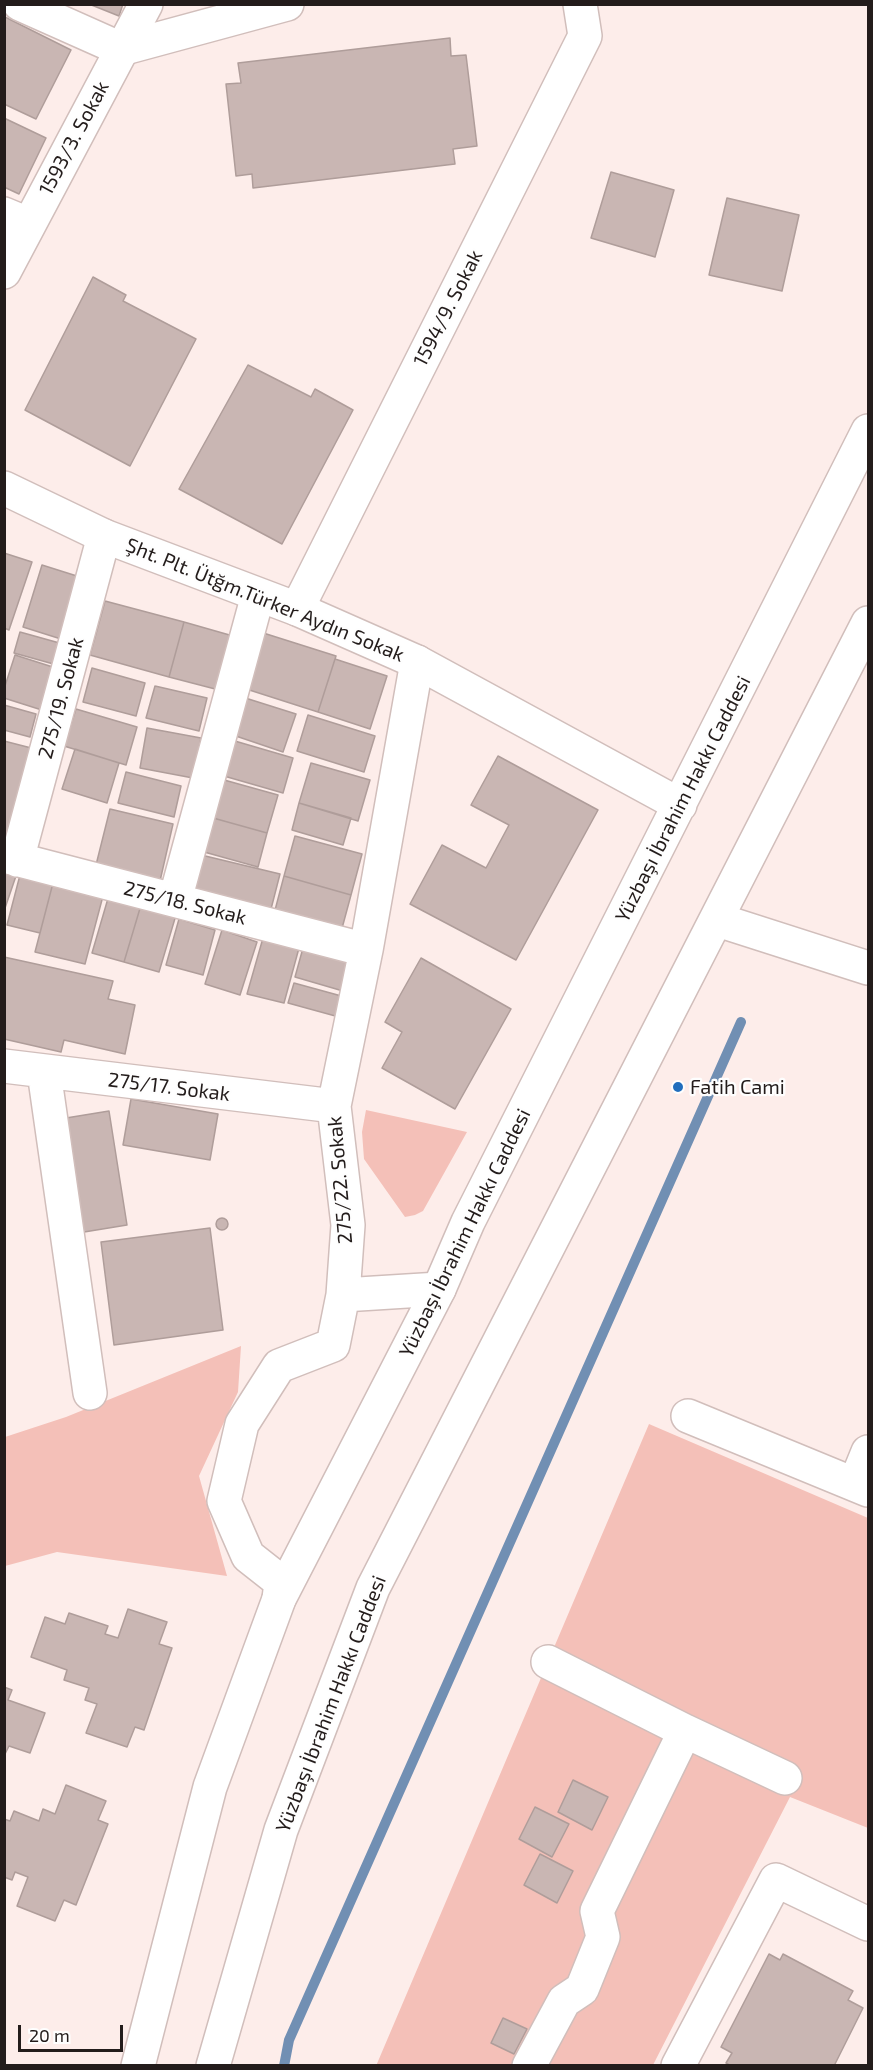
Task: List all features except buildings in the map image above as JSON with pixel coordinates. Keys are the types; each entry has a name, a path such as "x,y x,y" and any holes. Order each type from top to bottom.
{"street":[{"path":"20,4 121,49 287,4"},
{"name":"1593/3. Sokak","path":"4,272 16,219 121,49 146,4"},
{"name":"1594/9. Sokak","path":"297,609 585,36 580,4"},
{"name":"Yüzbaşı İbrahim Hakkı Caddesi","path":"138,2066 210,1787 279,1599 439,1289 468,1222 868,431"},
{"name":"Şht. Plt. Ütğm.Türker Aydın Sokak","path":"4,488 104,536 297,609 417,662 680,805"},
{"name":"275/19. Sokak","path":"11,858 104,536"},
{"path":"175,900 258,595"},
{"name":"Yüzbaşı İbrahim Hakkı Caddesi","path":"213,2066 281,1830 373,1588 718,920 868,623"},
{"name":"275/22. Sokak","path":"279,1599 281,1582 248,1556 224,1501 242,1424 279,1366 333,1345 343,1295 348,1225 334,1106 366,950 417,662"},
{"name":"275/18. Sokak","path":"11,858 366,950"},
{"path":"718,920 868,968"},
{"name":"275/17. Sokak","path":"4,1066 334,1106"},
{"path":"44,1072 90,1393"},
{"path":"343,1295 439,1289"},
{"path":"688,1416 862,1487 868,1452"},
{"path":"548,1662 684,1731 785,1778"},
{"path":"529,2066 564,2001 582,1989 603,1937 597,1911 684,1731"},
{"path":"678,2066 776,1880 868,1924"}],"shaded area":[{"path":"366,1110 467,1132 423,1211 405,1217 364,1159 362,1132"},
{"path":"241,1346 238,1392 199,1476 227,1576 57,1552 5,1566 5,1437 66,1417"},
{"path":"649,1424 868,1518 868,1828 790,1797 653,2065 376,2066"}],"waterway":[{"path":"284,2066 289,2040 741,1022"}],"place":[{"name":"Fatih Cami","path":"678,1087"}]}
